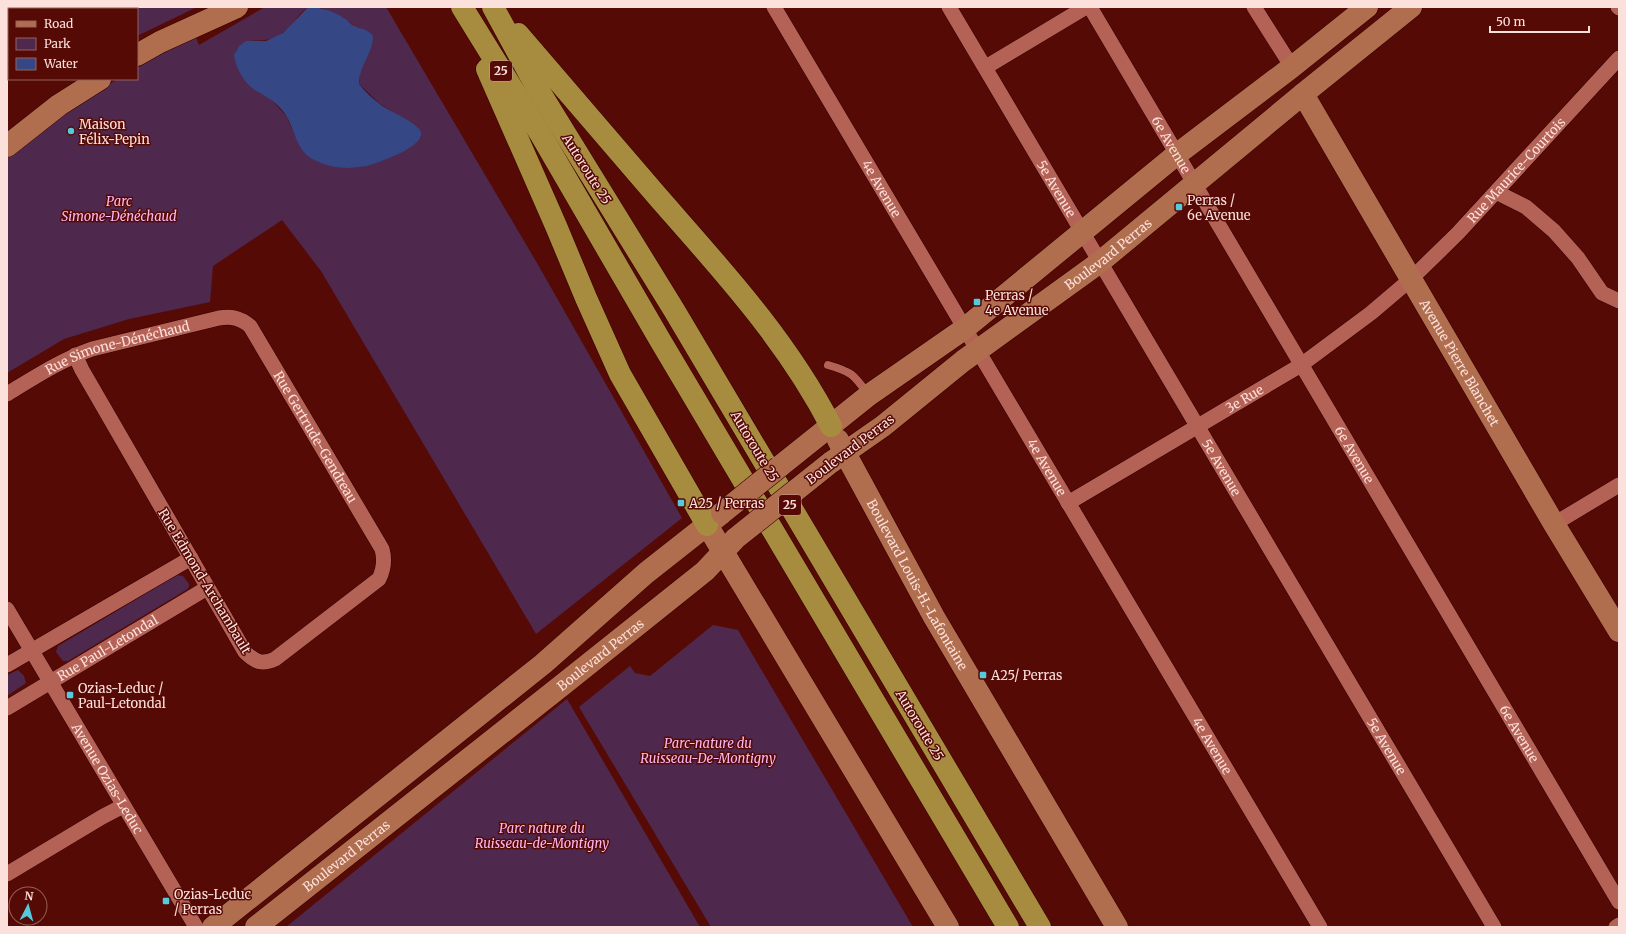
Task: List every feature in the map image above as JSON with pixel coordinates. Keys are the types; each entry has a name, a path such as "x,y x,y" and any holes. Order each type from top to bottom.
{"highway":[{"path":"461,7 603,338 631,393 715,519"},
{"name":"Autoroute 25","path":"461,7 541,135 660,340 1008,927"},
{"path":"494,7 757,312 799,374 824,431"},
{"name":"Autoroute 25","path":"494,7 540,92 678,317 1040,927"}],"main road":[{"path":"138,54 160,42 237,7"},
{"name":"Boulevard Perras","path":"213,927 543,664 646,573 715,519 846,412 964,328 1176,154 1292,67 1368,7"},
{"name":"Boulevard Perras","path":"256,927 704,571 730,546 837,458 883,426 963,361 1100,262 1195,185 1303,94 1411,7"},
{"path":"7,146 59,105 98,80"},
{"name":"Avenue Pierre Blanchet","path":"1303,94 1554,524 1619,631"},
{"name":"Boulevard Louis-H.-Lafontaine","path":"824,431 837,458 938,623 1117,927"},
{"path":"715,519 730,546 763,616 948,927"}],"street":[{"name":"4e Avenue","path":"774,7 1320,927"},
{"name":"5e Avenue","path":"949,7 986,67 1082,232 1494,927"},
{"path":"986,67 1086,7"},
{"name":"6e Avenue","path":"1090,7 1619,902"},
{"path":"1254,7 1292,67"},
{"name":"Rue Maurice-Courtois","path":"1410,279 1458,233 1619,58"},
{"path":"1496,192 1526,207 1554,231 1578,258 1602,293 1619,301"},
{"name":"3e Rue","path":"1068,502 1301,364 1371,313 1410,279"},
{"name":"Rue Simone-Dénéchaud","path":"7,394 60,362 75,355 181,326 223,317 234,317"},
{"name":"Rue Gertrude-Gendreau","path":"234,317 242,320 250,326 382,549 384,557 383,566"},
{"name":"Rue Edmond-Archambault","path":"75,355 82,370 207,588 245,652 252,660 260,663 275,659 378,579 382,572 383,566"},
{"path":"1554,524 1619,485"},
{"path":"7,666 191,558"},
{"name":"Rue Paul-Letondal","path":"7,708 207,588"},
{"name":"Avenue Ozias-Leduc","path":"7,609 196,927"},
{"path":"7,874 102,816 123,806"}],"lane":[{"path":"828,365 851,373 869,395"}],"green space":[{"path":"197,7 138,36 138,8 64,8"},
{"name":"Parc Simone-Dénéchaud","path":"265,7 308,7 284,32 268,40 248,41 240,46 236,51 259,93 271,99 287,117 298,143 304,152 366,166 392,157 421,137 419,130 380,104 359,84 360,72 364,63 354,26 344,18 319,7 386,7 537,263 682,518 536,634 321,271 282,220 213,266 210,302 129,319 64,339 7,373 7,157 79,102 116,80 138,80 138,67 195,35 199,45"},
{"path":"177,575 183,576 189,584 189,587 186,590 68,661 63,661 56,652 58,646"},
{"name":"Parc-nature du Ruisseau-De-Montigny","path":"713,625 738,630 913,927 711,927 579,707 630,666 635,673 650,676"},
{"path":"18,670 24,676 26,683 7,696 7,675"},
{"name":"Parc nature du Ruisseau-de-Montigny","path":"567,699 700,927 286,927"}],"water":[{"path":"308,7 336,13 354,26 369,32 373,36 371,48 361,71 359,84 381,105 409,121 419,129 421,132 420,138 409,149 381,162 367,166 344,168 320,163 311,158 302,150 290,122 280,108 271,100 253,89 245,81 239,71 234,55 239,46 246,41 266,41 283,33"}],"place":[{"name":"Maison Félix-Pepin","path":"71,131"},
{"name":"Perras / 6e Avenue","path":"1179,207"},
{"name":"Perras / 4e Avenue","path":"977,302"},
{"name":"A25 / Perras","path":"681,503"},
{"name":"A25/ Perras","path":"983,675"},
{"name":"Ozias-Leduc / Paul-Letondal","path":"70,695"},
{"name":"Ozias-Leduc / Perras","path":"166,901"}]}
